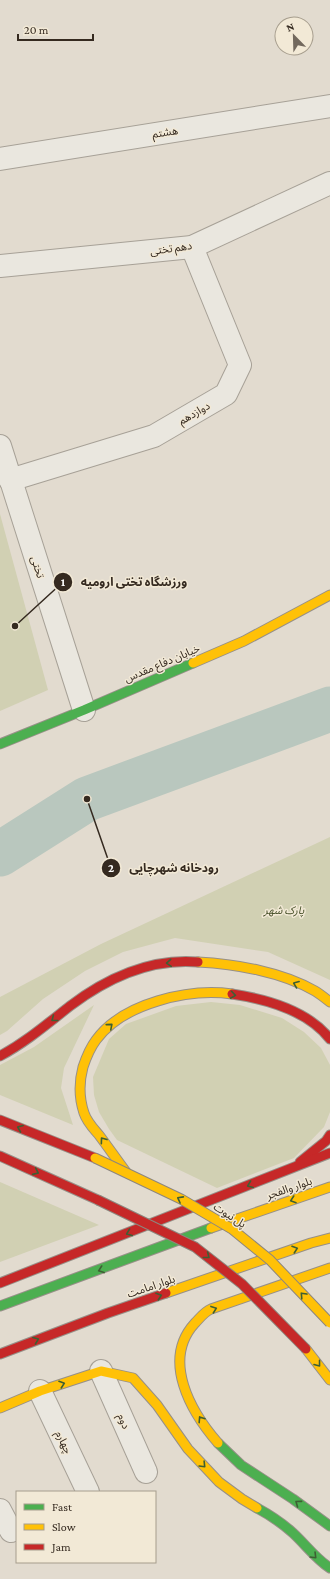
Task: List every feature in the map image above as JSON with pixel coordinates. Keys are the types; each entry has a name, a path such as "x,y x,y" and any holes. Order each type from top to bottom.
{"main road":[{"name":"خیابان دفاع مقدس","path":"0,744 84,710 244,641 330,595"},
{"path":"0,1056 14,1049 70,1006 94,990 122,976 155,964 196,961 247,968 314,991 330,1002"},
{"path":"126,1172 86,1118 81,1098 80,1076 87,1057 97,1038 115,1022 135,1010 160,1000 186,994 212,992 255,999 300,1014 323,1029 330,1039"},
{"name":"پل نبوت","path":"0,1120 126,1172 181,1199 232,1229 270,1260 330,1324"},
{"path":"286,1171 307,1158 326,1141 330,1134"},
{"path":"0,1283 330,1153"},
{"path":"0,1156 98,1200 195,1247 242,1284 306,1349 330,1380"},
{"name":"بلوار والفجر","path":"0,1306 256,1212 330,1187"},
{"name":"بلوار امامت","path":"0,1354 108,1313 330,1238"},
{"path":"330,1268 205,1312 190,1329 180,1348 178,1363 180,1379 188,1399 202,1422 227,1452 266,1482 330,1526"},
{"path":"0,1408 40,1391 101,1371 133,1378 157,1405 188,1449 219,1482 242,1499 276,1519 293,1533 322,1563 330,1568"}],"street":[{"name":"هشتم","path":"0,159 330,106"},
{"name":"دهم تختی","path":"0,266 192,247 330,183"},
{"name":"دوازدهم","path":"10,480 154,436 226,394 240,365 192,247"},
{"name":"تختی","path":"0,446 84,710"},
{"name":"دوم","path":"101,1371 146,1472"},
{"name":"چهارم","path":"40,1391 88,1491"},
{"path":"0,1510 10,1531"}],"green space":[{"path":"0,514 48,690 0,711"},
{"name":"پارک شهر","path":"330,837 330,980 268,952 175,938 123,952 85,971 43,999 7,1031 0,1035 0,997 101,944"},
{"path":"211,1002 240,1005 282,1018 304,1032 321,1048 330,1065 330,1112 324,1127 294,1158 217,1188 117,1140 99,1112 94,1095 93,1077 109,1039 126,1024 176,1006"},
{"path":"94,1005 64,1068 61,1088 73,1125 0,1095 0,1065 34,1047"},
{"path":"0,1182 99,1225 0,1262"}],"waterway":[{"path":"0,854 87,799 330,709"}],"traffic: fast":[{"path":"0,744 193,663"},
{"path":"0,1306 211,1228"},
{"path":"218,1443 241,1465 293,1499 330,1526"},
{"path":"257,1508 276,1519 289,1529 330,1568"}],"traffic: slow":[{"path":"193,663 244,641 330,595"},
{"path":"198,962 243,967 273,974 302,984 317,992 330,1002"},
{"path":"126,1172 88,1122 82,1107 80,1096 81,1078 84,1064 92,1046 108,1027 123,1016 158,1001 196,993 232,994"},
{"path":"95,1158 181,1199 232,1229 270,1260 330,1323"},
{"path":"211,1228 330,1187"},
{"path":"166,1293 311,1243 330,1238"},
{"path":"218,1443 198,1416 184,1385 180,1369 180,1353 185,1338 195,1323 204,1313 211,1309 330,1268"},
{"path":"306,1349 330,1380"},
{"path":"0,1408 40,1391 101,1371 133,1378 157,1405 188,1449 219,1482 257,1508"}],"traffic: jam":[{"path":"0,1056 28,1039 84,996 114,979 130,972 163,963 198,962"},
{"path":"232,994 259,999 286,1008 310,1021 321,1029 330,1039"},
{"path":"0,1120 95,1158"},
{"path":"300,1162 326,1141 330,1135"},
{"path":"0,1283 330,1153"},
{"path":"0,1156 98,1200"},
{"path":"98,1200 195,1247 242,1284 306,1349"},
{"path":"0,1354 108,1313 166,1293"}],"place":[{"name":"ورزشگاه تختی ارومیه","path":"15,626"},
{"name":"رودخانه شهرچایی","path":"87,799"}]}
